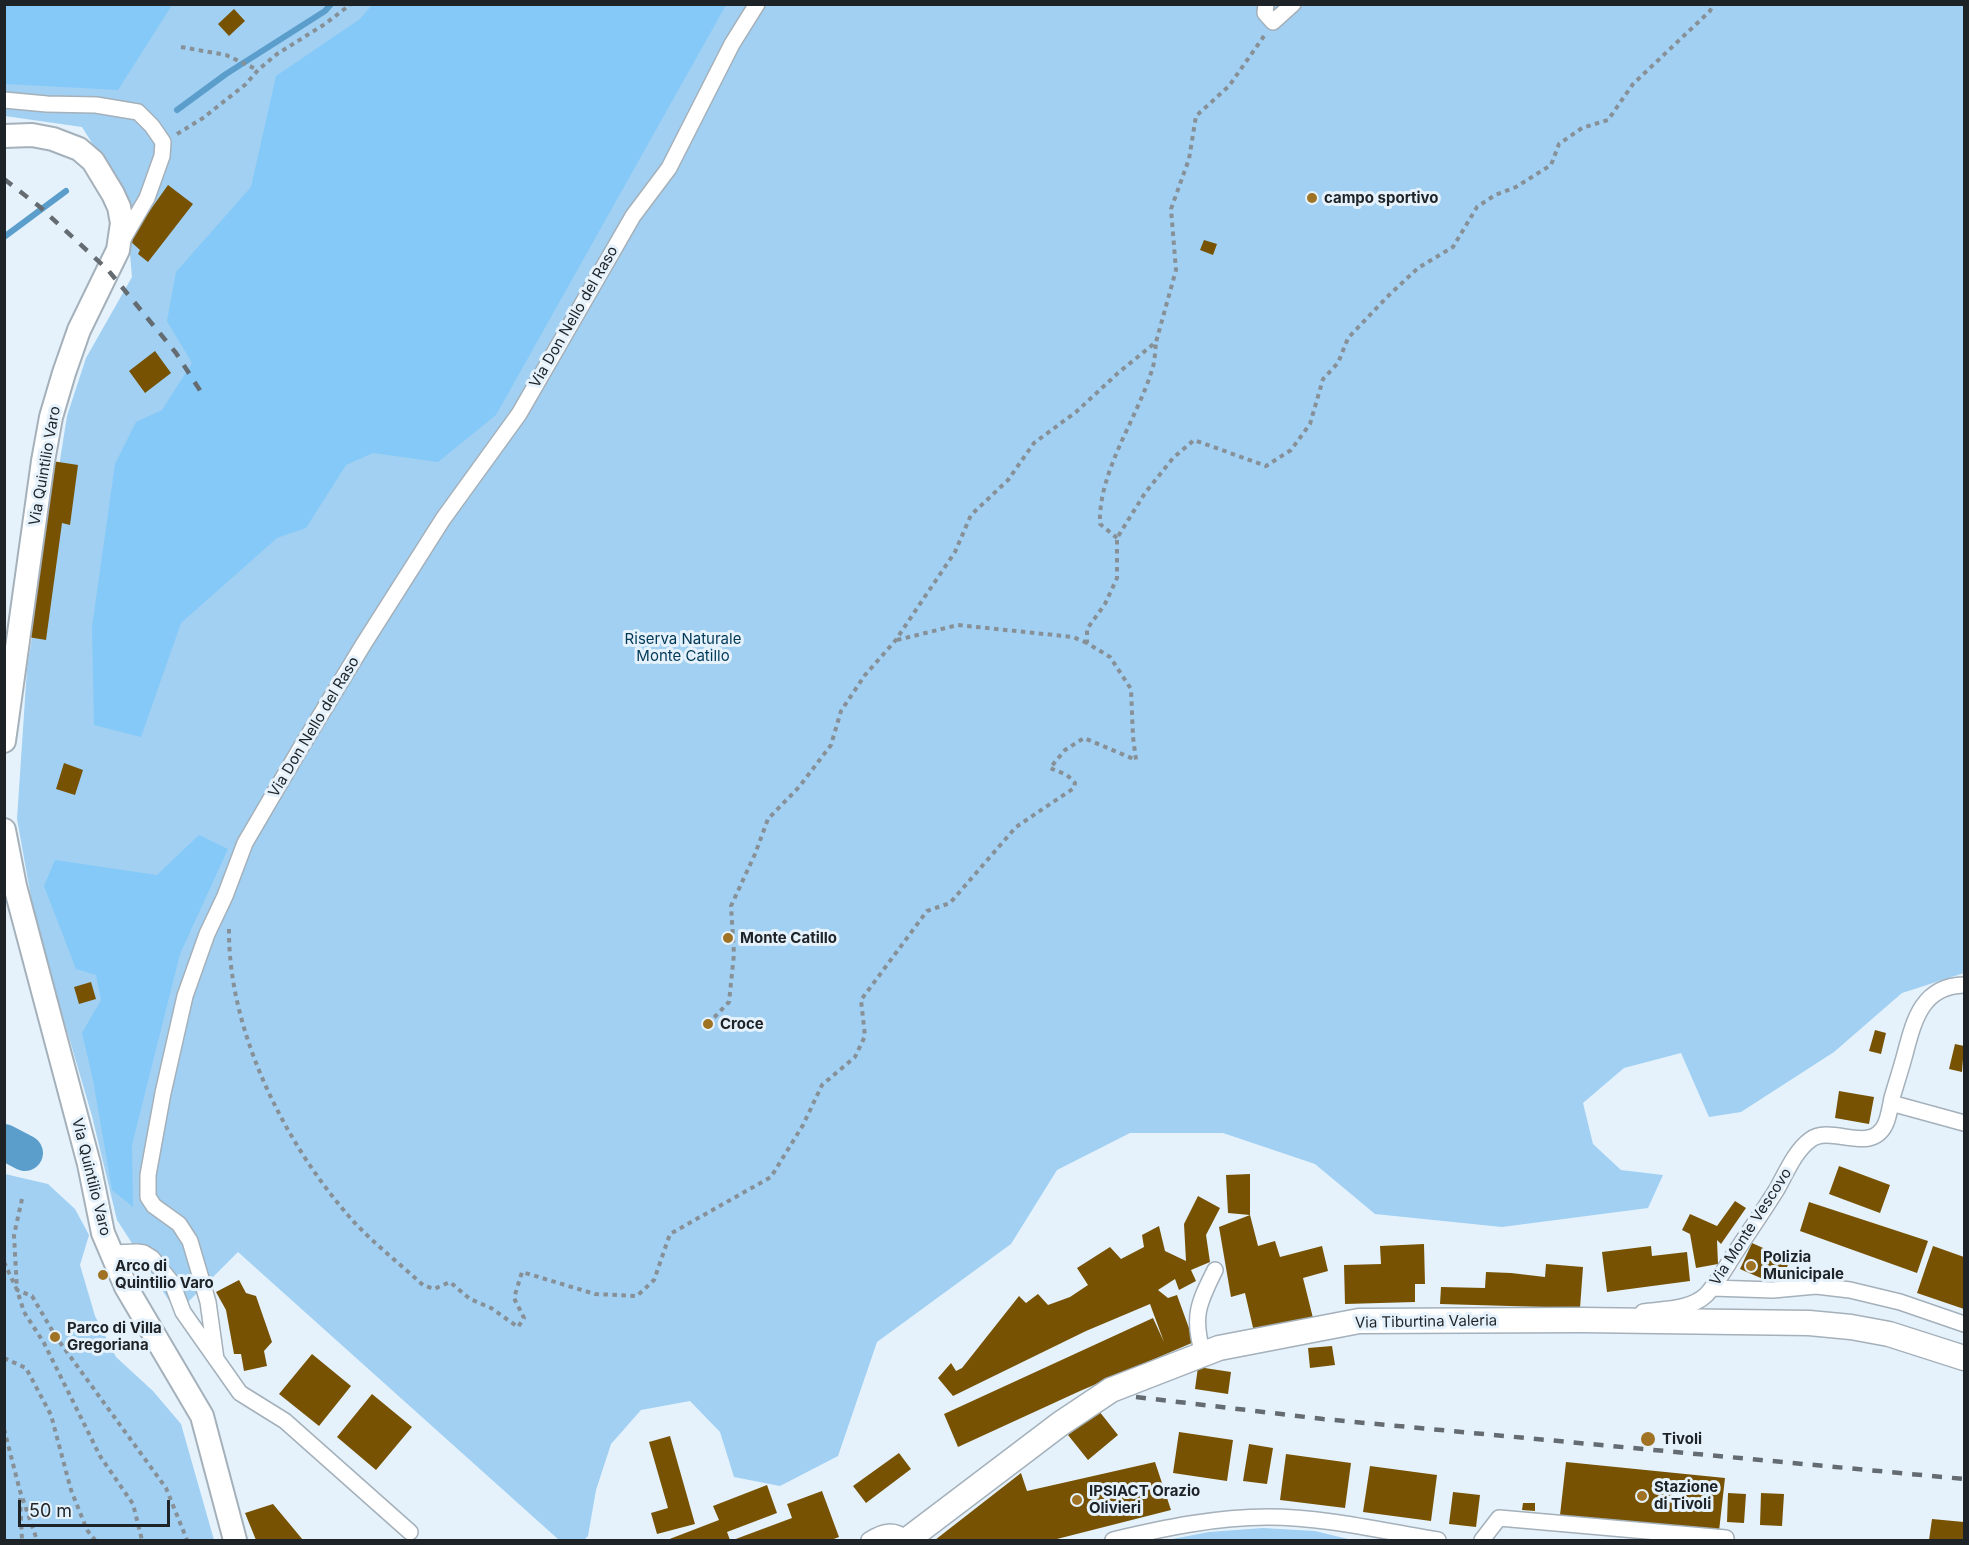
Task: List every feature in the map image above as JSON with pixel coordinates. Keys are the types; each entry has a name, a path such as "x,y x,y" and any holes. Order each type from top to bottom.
{"main road":[{"name":"Via Quintilio Varo","path":"4,135 32,135 53,139 79,149 87,155 113,194 119,207 122,229 118,250 76,337 51,417 4,741"},
{"name":"Via Quintilio Varo","path":"4,830 15,886 89,1164 103,1233 126,1287 202,1416 235,1540"},
{"name":"Via Tiburtina Valeria","path":"908,1540 1060,1424 1111,1390 1219,1348 1359,1321 1789,1322 1830,1325 1889,1334 1965,1358"}],"street":[{"name":"Via Don Nello del Raso","path":"216,1359 208,1302 190,1241 179,1224 154,1206 148,1197 148,1175 163,1093 185,996 207,934 225,896 245,843 363,645 437,528 519,414 633,216 669,168 732,44 757,4"},
{"path":"1266,4 1265,13 1273,22 1293,4"},
{"path":"4,100 96,105 138,112 152,126 163,142 162,156 147,198 118,250"},
{"name":"Via Monte Vescovo","path":"1582,1320 1684,1306 1701,1300 1712,1288 1808,1141 1828,1134 1855,1139 1870,1137 1881,1132 1885,1125 1910,1035 1923,1006 1938,991 1965,985"},
{"path":"1891,1103 1965,1123"},
{"path":"111,1253 137,1252 152,1258 172,1283 183,1312 240,1393 285,1421 410,1532"},
{"path":"1203,1354 1196,1327 1197,1315 1215,1270"},
{"path":"1712,1288 1766,1290 1816,1286 1850,1290 1900,1302 1965,1324"},
{"path":"1113,1540 1200,1522 1269,1517 1330,1522 1438,1540"},
{"path":"1482,1540 1499,1518 1726,1538 1725,1540"},
{"path":"868,1540 890,1531 898,1532 908,1540"}],"path":[{"path":"163,142 203,118 246,84 276,54 325,24 351,4"},
{"path":"1087,643 1088,629 1105,604 1117,578 1117,538 1145,493 1173,458 1194,440 1266,466 1291,450 1310,424 1323,379 1338,363 1348,338 1418,268 1453,247 1477,207 1551,165 1559,144 1582,129 1608,120 1633,84 1710,11 1713,4"},
{"path":"1117,538 1100,524 1100,507 1112,464 1136,413 1153,368 1156,342 1176,270 1171,209 1189,159 1196,116 1229,86 1273,22"},
{"path":"182,47 226,55 258,70"},
{"path":"708,1024 729,1002 734,954 731,906 755,855 768,819 799,787 831,744 841,711 865,675 895,641 955,552 971,515 1008,480 1034,443 1076,412 1156,342"},
{"path":"225,896 228,909 230,966 239,1012 252,1057 304,1158 347,1214 374,1241 423,1285 434,1289 450,1282 470,1299 491,1308 518,1327 524,1318 514,1298 522,1272 595,1294 638,1296 654,1280 670,1234 771,1177 803,1125 822,1084 855,1057 865,1036 861,1000 927,911 950,903 1016,827 1074,788 1075,783 1067,775 1050,768 1065,750 1084,738 1136,760 1131,688 1110,657 1087,643 1073,637 958,625 895,641"},
{"path":"17,1290 14,1235 22,1199"},
{"path":"4,1262 24,1312 44,1343 100,1456 133,1504 142,1540"},
{"path":"17,1290 32,1296 56,1337 166,1488 187,1540"},
{"path":"4,1358 26,1368 51,1415 71,1490 87,1530 95,1540"},
{"path":"4,1429 20,1491 37,1540"},
{"path":"20,1491 22,1540"}],"green space":[{"name":"Riserva Naturale Monte Catillo","path":"5,5 1964,5 1964,973 1902,993 1834,1052 1741,1112 1709,1117 1681,1053 1624,1068 1583,1103 1593,1144 1621,1170 1663,1175 1648,1208 1502,1227 1375,1214 1315,1164 1223,1133 1130,1133 1057,1170 1011,1244 877,1342 838,1456 780,1486 734,1477 720,1432 690,1401 641,1410 611,1444 596,1490 588,1536 584,1540 559,1540 238,1252 177,1313 117,1220 92,1116 36,925 17,819 27,669 67,416 86,358 132,277 125,196 82,127 5,116"},
{"name":"Parco di Villa Gregoriana","path":"5,1174 48,1184 75,1209 89,1235 80,1265 95,1316 116,1357 153,1391 181,1424 214,1540 5,1540"},
{"path":"1263,1528 1315,1531 1352,1540 1167,1540 1209,1532"}],"shaded area":[{"path":"4,5 172,5 118,90 5,84"},
{"path":"372,5 726,5 496,415 438,462 373,453 346,465 306,528 277,538 181,623 141,737 94,725 92,627 115,464 136,422 162,410 192,363 167,321 176,272 251,187 276,76 360,19"},
{"path":"199,835 228,849 180,954 132,1145 133,1207 112,1190 93,1080 82,1033 101,1000 96,975 76,969 44,886 55,860 157,875"}],"building":[{"path":"234,9 245,21 229,36 218,24"},
{"path":"168,185 193,204 148,262 138,254 140,250 129,240"},
{"path":"1204,240 1217,244 1213,255 1200,250"},
{"path":"155,351 171,373 145,393 129,371"},
{"path":"52,461 78,465 70,525 62,523 46,640 28,637"},
{"path":"64,763 83,770 75,795 56,789"},
{"path":"91,982 96,999 79,1004 74,987"},
{"path":"1875,1030 1886,1033 1881,1054 1869,1051"},
{"path":"1955,1044 1964,1046 1962,1072 1949,1069"},
{"path":"1839,1091 1874,1097 1869,1124 1835,1118"},
{"path":"1839,1166 1890,1185 1880,1213 1829,1194"},
{"path":"1250,1174 1250,1215 1228,1213 1226,1175"},
{"path":"1198,1196 1220,1208 1206,1235 1210,1262 1191,1270 1196,1281 1179,1290 1175,1279 1158,1290 1168,1298 1177,1295 1194,1342 958,1447 944,1414 1153,1318 1164,1342 1150,1304 1086,1331 953,1396 938,1378 951,1363 956,1371 962,1368 1019,1296 1026,1303 1038,1294 1048,1305 1070,1297 1088,1285 1077,1268 1110,1247 1121,1259 1144,1247 1142,1235 1159,1226 1165,1251 1186,1261 1184,1224"},
{"path":"1735,1201 1746,1208 1721,1244 1717,1240 1718,1264 1696,1268 1690,1234 1682,1230 1690,1214 1717,1226"},
{"path":"1809,1202 1928,1241 1917,1273 1800,1231"},
{"path":"1250,1215 1258,1246 1275,1241 1280,1257 1322,1246 1328,1271 1303,1278 1313,1318 1254,1332 1245,1293 1231,1297 1219,1227"},
{"path":"1752,1243 1790,1260 1779,1286 1740,1269"},
{"path":"1424,1244 1425,1284 1415,1284 1415,1302 1345,1304 1344,1265 1381,1264 1380,1246"},
{"path":"1651,1246 1652,1256 1687,1252 1690,1281 1607,1292 1602,1252"},
{"path":"1933,1246 1964,1257 1964,1309 1917,1293"},
{"path":"1546,1264 1583,1267 1580,1308 1440,1304 1441,1287 1485,1288 1486,1272 1545,1277"},
{"path":"239,1280 246,1293 256,1296 272,1342 264,1351 267,1366 244,1371 241,1354 234,1354 226,1310 216,1292"},
{"path":"1332,1346 1335,1365 1310,1368 1308,1348"},
{"path":"312,1354 351,1386 319,1426 279,1394"},
{"path":"1198,1367 1231,1372 1228,1394 1195,1389"},
{"path":"372,1394 412,1427 376,1470 337,1437"},
{"path":"1099,1411 1118,1435 1088,1460 1068,1435"},
{"path":"1179,1432 1233,1440 1227,1481 1173,1473"},
{"path":"670,1436 695,1524 657,1534 651,1513 668,1508 649,1442"},
{"path":"1249,1444 1273,1448 1267,1484 1243,1481"},
{"path":"899,1453 911,1469 866,1503 853,1486"},
{"path":"1286,1454 1351,1463 1345,1508 1280,1500"},
{"name":"IPSIACT Orazio Olivieri","path":"1155,1462 1171,1510 1053,1540 935,1540 1021,1473 1027,1491"},
{"name":"Stazione di Tivoli","path":"1566,1462 1725,1478 1719,1531 1560,1515"},
{"path":"1370,1466 1437,1475 1431,1521 1363,1512"},
{"path":"767,1485 777,1513 727,1532 730,1540 667,1540 719,1520 713,1506"},
{"path":"822,1491 839,1537 831,1540 733,1540 792,1518 787,1504"},
{"path":"1453,1492 1480,1495 1476,1527 1449,1524"},
{"path":"1728,1493 1746,1494 1744,1523 1727,1522"},
{"path":"1761,1493 1784,1494 1782,1526 1760,1525"},
{"path":"1523,1503 1535,1503 1535,1511 1522,1510"},
{"path":"273,1504 303,1540 256,1540 245,1513"},
{"path":"1932,1519 1964,1522 1964,1540 1929,1540"}],"waterway":[{"path":"177,110 226,74 325,11 331,4"},
{"path":"4,237 66,191"},
{"path":"4,1142 25,1153"}],"railway":[{"path":"4,179 40,207 108,270 176,353 201,392"},
{"path":"1136,1397 1323,1419 1964,1479"}],"place":[{"name":"campo sportivo","path":"1312,198"},
{"name":"Monte Catillo","path":"728,938"},
{"name":"Croce","path":"708,1024"},
{"name":"Polizia Municipale","path":"1751,1266"},
{"name":"Arco di Quintilio Varo","path":"103,1275"},
{"name":"Parco di Villa Gregoriana","path":"55,1337"},
{"name":"Tivoli","path":"1648,1439"},
{"name":"Stazione di Tivoli","path":"1642,1496"},
{"name":"IPSIACT Orazio Olivieri","path":"1077,1500"}]}
